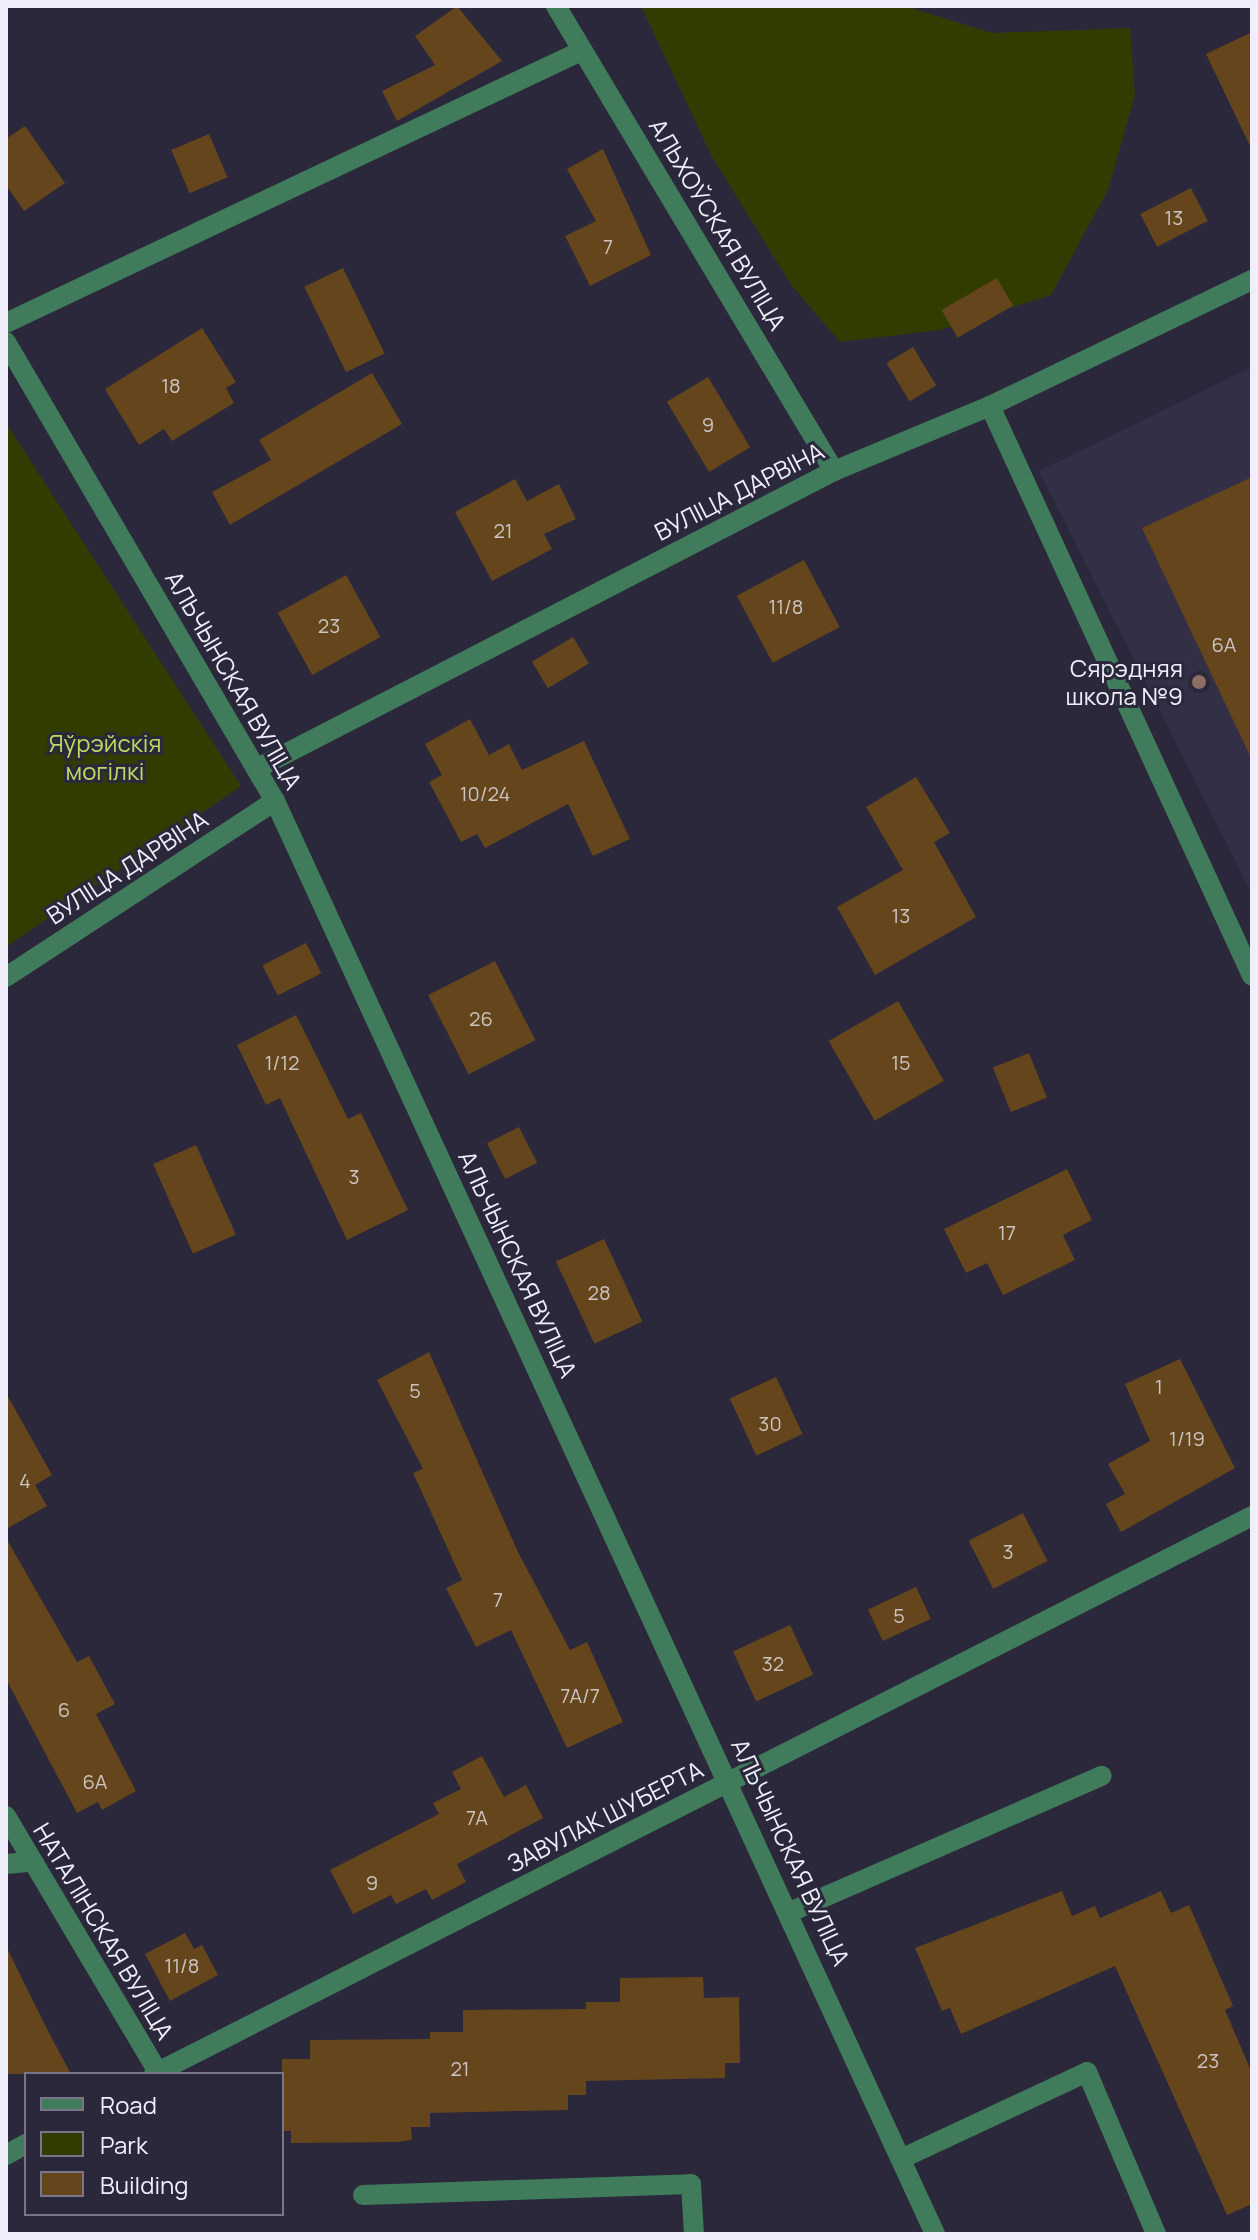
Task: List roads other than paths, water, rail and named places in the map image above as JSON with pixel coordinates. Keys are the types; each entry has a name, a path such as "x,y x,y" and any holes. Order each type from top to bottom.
{"street":[{"name":"АЛЬХОЎСКАЯ ВУЛІЦА","path":"556,6 579,52 684,210 834,471"},
{"path":"6,323 579,52"},
{"name":"ВУЛІЦА ДАРВІНА","path":"258,768 834,471 990,406 1252,280"},
{"name":"АЛЬЧЫНСКАЯ ВУЛІЦА","path":"6,342 275,801 905,2157 935,2234"},
{"path":"990,406 1252,976"},
{"name":"ВУЛІЦА ДАРВІНА","path":"6,977 275,801"},
{"name":"ЗАВУЛАК ШУБЕРТА","path":"158,2072 1252,1516"},
{"path":"790,1912 1102,1776"},
{"name":"НАТАЛІНСКАЯ ВУЛІЦА","path":"6,1816 28,1862 155,2072"},
{"path":"6,1864 28,1862"},
{"path":"905,2157 1087,2072 1156,2234"},
{"path":"6,2155 24,2145"},
{"path":"363,2195 691,2184 694,2234"}],"place":[{"name":"Сярэдняя школа №9","path":"1199,682"}],"park label":[{"name":"Яўрэйскія могілкі","path":"105,757"}]}
